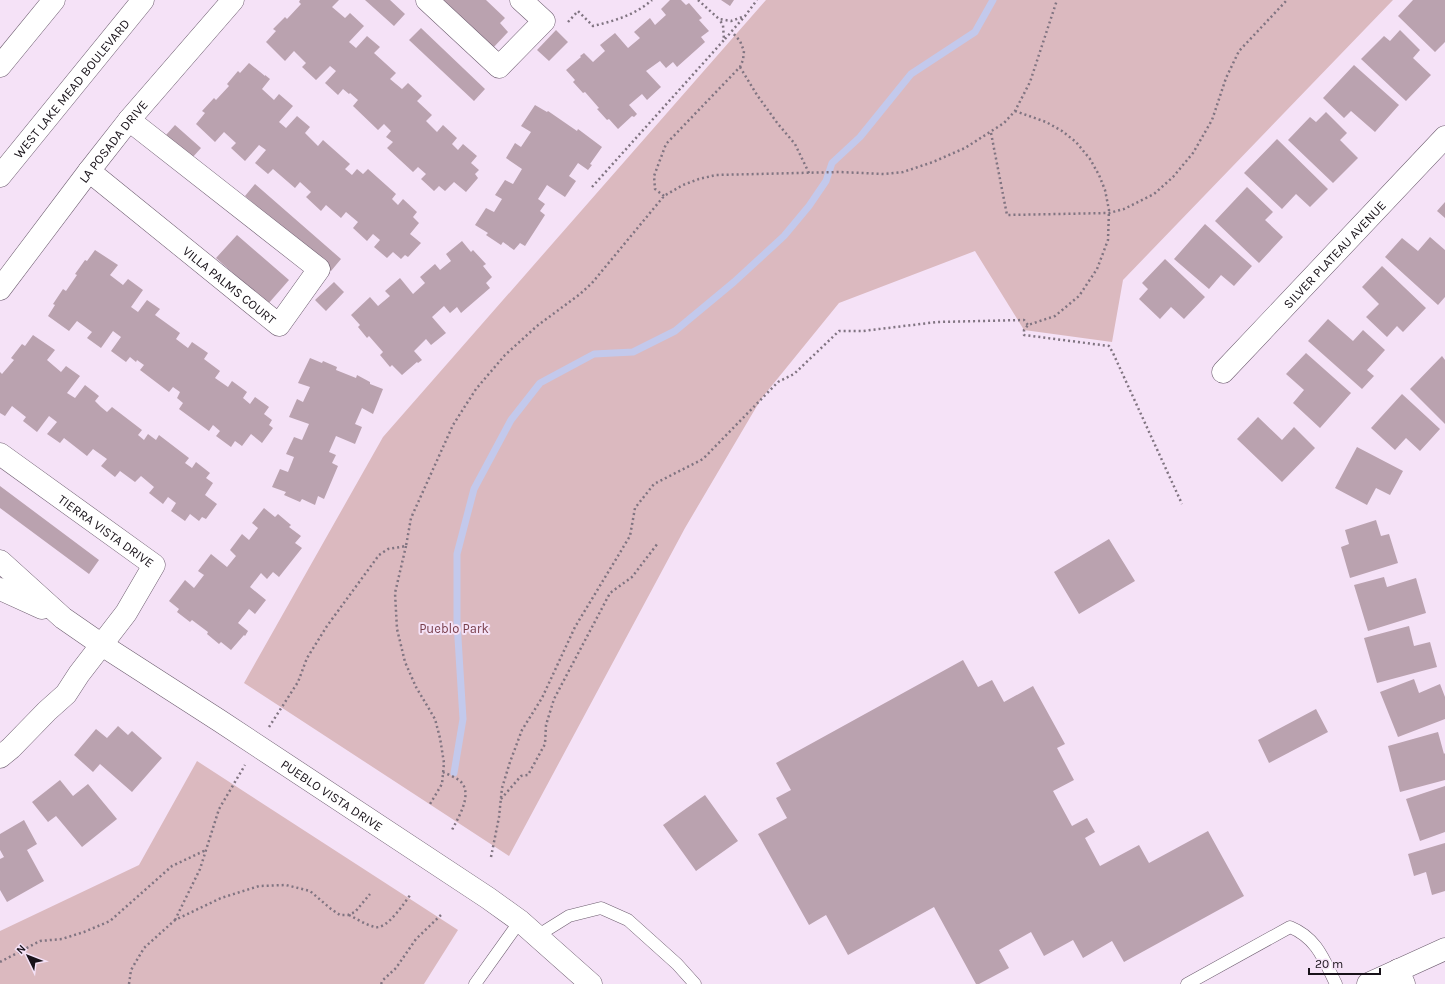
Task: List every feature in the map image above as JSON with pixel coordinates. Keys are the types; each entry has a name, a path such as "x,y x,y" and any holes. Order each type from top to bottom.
{"street":[{"path":"0,66 54,0"},
{"name":"WEST LAKE MEAD BOULEVARD","path":"0,176 142,0"},
{"name":"LA POSADA DRIVE","path":"0,289 88,171 129,120 233,0"},
{"path":"427,0 499,67 544,21 521,0"},
{"name":"VILLA PALMS COURT","path":"88,171 279,325 319,269 129,120"},
{"name":"SILVER PLATEAU AVENUE","path":"1223,372 1445,137"},
{"name":"TIERRA VISTA DRIVE","path":"0,454 154,565 126,613 102,645"},
{"name":"PUEBLO VISTA DRIVE","path":"0,561 63,618 444,868 520,921 591,984"},
{"name":"PUEBLO VISTA DRIVE","path":"0,589 63,618"},
{"path":"0,757 66,694 79,674 102,645"},
{"path":"1368,984 1401,977 1445,949"}],"lane":[{"path":"537,936 569,916 601,908 628,920 677,964 695,984"},
{"path":"475,984 520,921"},
{"path":"1187,984 1290,926 1306,936 1318,948 1336,984"}],"path":[{"path":"544,21 561,28 578,11 593,26 612,22 628,16 652,0"},
{"path":"698,0 719,19 723,25 724,40"},
{"path":"592,187 732,32 757,0"},
{"path":"430,804 442,784 444,763 435,719 416,687 405,662 397,629 395,594 411,518 453,425 476,389 505,355 537,326 580,294 592,283 664,196 683,185 716,175 839,172 884,174 904,172 933,162 965,148 1004,124 1015,110 1030,82 1057,0"},
{"path":"991,132 1007,215 1109,213 1124,209 1154,194 1173,177 1193,153 1212,120 1226,78 1239,51 1287,0"},
{"path":"719,19 731,21 745,16"},
{"path":"664,196 655,189 654,176 666,144 740,67 743,60 744,51 740,42 732,32"},
{"path":"740,67 756,95 795,144 810,173"},
{"path":"1015,110 1046,122 1062,131 1076,142 1090,159 1099,175 1105,190 1109,213 1108,240 1097,269 1079,296 1054,316 1028,325 1024,330 1024,335 1109,346 1182,504"},
{"path":"491,857 499,817 502,788 522,730 542,698 575,627 630,536 635,508 654,484 703,459 778,382 794,374 839,331 863,331 937,322 1024,320 1028,325"},
{"path":"501,800 521,776 528,775 545,744 546,725 554,699 610,593 632,577 658,543"},
{"path":"274,720 298,682 307,658 327,626 379,555 388,550 406,546"},
{"path":"175,920 200,869 219,809 241,772"},
{"path":"443,772 463,784 466,798 463,808 452,830"},
{"path":"0,962 40,941 62,939 76,935 110,920 172,866 206,850"},
{"path":"129,984 131,970 144,948 175,920 221,898 260,886 286,885 310,891 331,909 340,914 348,915 376,927 384,925 397,912 411,894"},
{"path":"348,915 355,912 370,894"},
{"path":"381,984 383,980 396,968 416,939 442,914"}],"green space":[{"name":"Pueblo Park","path":"766,0 1393,0 1123,280 1112,342 1024,330 975,251 839,303 761,399 685,528 509,856 244,683 383,437"},
{"path":"197,761 458,930 424,984 0,984 0,931 139,865"}],"building":[{"path":"300,0 339,0 332,7 345,18 350,13 364,26 349,42 356,48 367,36 380,47 374,53 396,73 390,79 402,89 408,83 422,96 417,101 432,115 426,121 437,132 443,125 457,138 452,144 458,150 463,144 477,156 471,163 479,170 475,174 478,178 466,192 454,182 445,191 439,186 434,191 421,179 426,174 418,167 413,172 387,148 393,142 386,137 391,131 384,124 378,130 353,106 358,100 343,89 338,95 325,83 336,71 330,66 316,80 302,67 306,63 294,51 285,61 266,42 276,31 273,29 285,17 287,19 301,4 299,2"},
{"path":"365,0 390,0 405,14 394,26"},
{"path":"443,0 486,0 505,18 500,23 508,32 492,49"},
{"path":"670,0 681,0 686,5 689,3 702,18 699,20 709,31 701,37 705,42 677,67 673,62 666,68 660,61 646,71 661,87 647,100 642,94 629,105 637,114 634,117 632,116 618,129 597,109 599,108 585,92 583,93 573,82 575,80 566,70 584,53 593,62 605,51 600,45 615,33 628,48 640,38 634,32 650,18 655,25 666,15 661,9"},
{"path":"721,0 734,0 730,6"},
{"path":"1413,0 1445,0 1445,42 1435,52 1398,16"},
{"path":"421,28 485,89 474,101 409,40"},
{"path":"556,30 568,42 549,61 537,50"},
{"path":"1400,30 1420,50 1413,58 1431,75 1406,101 1361,59 1384,36 1390,41"},
{"path":"249,63 270,79 262,89 274,100 279,94 293,106 279,122 286,128 297,116 310,127 305,133 318,146 323,140 350,164 345,169 352,175 357,169 363,174 368,169 396,194 392,199 398,205 403,199 417,212 413,217 419,223 410,234 421,243 408,257 405,255 401,259 393,252 387,258 374,247 380,240 373,234 367,241 353,228 358,222 346,212 341,218 326,205 321,211 306,197 311,192 300,182 295,188 273,169 268,174 255,163 266,150 259,145 245,161 231,148 236,143 224,132 215,142 196,124 205,113 202,111 214,98 216,100 229,86 227,84 238,71 240,73"},
{"path":"1354,65 1399,105 1375,132 1351,111 1344,118 1323,98"},
{"path":"535,105 547,112 548,111 577,131 578,129 602,147 590,164 592,165 588,170 578,163 569,176 576,181 565,197 547,185 538,199 545,204 540,211 545,215 525,246 520,243 514,250 503,242 501,245 486,235 488,233 475,225 486,208 494,212 502,199 495,195 505,180 513,184 522,169 506,158 515,143 521,147 531,132 521,126"},
{"path":"1326,112 1347,133 1340,140 1358,158 1333,183 1288,140 1310,117 1316,122"},
{"path":"175,125 201,148 192,158 166,135"},
{"path":"1277,139 1328,189 1310,207 1296,194 1282,209 1244,173"},
{"path":"255,184 341,259 331,271 245,196"},
{"path":"1247,187 1273,212 1265,220 1283,237 1259,263 1215,221"},
{"path":"1445,202 1445,218 1437,211"},
{"path":"1205,224 1252,266 1234,286 1221,275 1209,289 1174,259"},
{"path":"237,235 289,280 268,304 216,258"},
{"path":"1430,237 1445,250 1445,297 1438,305 1385,257 1402,238 1418,251"},
{"path":"462,241 471,252 473,250 486,264 483,266 492,277 486,283 490,288 461,313 457,307 450,313 444,306 432,317 446,333 431,345 426,339 414,351 422,360 418,363 417,362 402,375 392,365 390,367 380,355 383,352 369,336 367,338 358,327 360,325 351,315 370,297 378,306 390,296 385,291 400,278 413,294 425,283 420,277 435,264 440,270 451,261 446,254"},
{"path":"95,250 118,265 110,275 123,285 128,279 143,290 131,307 138,312 147,300 160,309 155,315 180,333 176,339 188,348 192,342 208,353 204,359 220,371 215,378 228,387 232,381 247,392 243,398 250,404 255,397 269,407 264,414 272,420 269,425 273,428 262,443 251,434 242,446 235,441 231,447 216,436 220,431 213,425 209,431 179,409 183,403 177,398 180,392 173,387 169,392 140,370 144,365 137,360 136,362 130,357 126,362 111,351 121,337 113,331 101,348 87,338 92,332 77,321 69,331 48,316 55,305 53,304 63,289 66,291 77,275 75,274 85,260 87,261"},
{"path":"1165,259 1205,297 1184,319 1171,307 1160,319 1139,299 1148,289 1142,283"},
{"path":"1382,266 1426,308 1403,332 1397,326 1387,337 1366,317 1379,304 1362,287"},
{"path":"334,282 344,292 326,311 315,300"},
{"path":"1328,319 1353,341 1363,330 1385,350 1367,370 1374,376 1362,389 1308,341"},
{"path":"33,335 55,350 47,360 61,372 66,366 80,376 67,393 75,398 85,385 99,396 95,401 107,412 112,407 142,430 138,435 144,440 148,434 156,440 159,435 189,458 185,463 192,468 196,462 210,473 206,478 213,483 205,495 217,504 206,519 202,517 199,521 190,514 185,521 171,511 176,503 168,497 163,504 149,493 154,487 141,476 135,482 120,471 115,477 101,466 107,459 93,449 87,456 64,438 60,443 47,434 57,422 49,416 37,432 23,421 26,417 12,406 5,416 0,413 0,372 2,374 14,360 11,358 22,344 25,346"},
{"path":"1306,353 1351,393 1320,428 1293,403 1304,390 1286,374"},
{"path":"1442,356 1445,360 1445,424 1410,389"},
{"path":"310,358 322,363 323,361 337,367 336,370 356,378 357,375 370,382 370,384 383,389 373,414 362,408 355,424 362,427 355,444 336,436 329,452 336,455 332,463 338,466 324,499 318,496 315,505 302,499 300,502 284,495 286,492 272,487 280,469 288,472 294,457 286,454 294,437 302,440 309,424 289,417 297,399 303,402 310,387 298,383"},
{"path":"1402,394 1440,429 1420,451 1406,438 1395,450 1371,428"},
{"path":"1258,417 1282,440 1294,427 1315,448 1282,482 1237,439"},
{"path":"1357,447 1403,471 1390,495 1376,488 1367,505 1335,488"},
{"path":"0,486 99,560 89,574 0,508"},
{"path":"264,508 275,517 278,514 291,525 289,527 301,536 295,543 302,548 279,577 273,572 267,579 261,573 250,587 266,600 255,614 249,609 238,623 248,631 231,650 221,642 219,644 207,634 208,632 192,620 190,622 177,612 179,609 169,601 185,580 194,588 204,575 198,571 211,554 227,567 236,556 230,550 242,534 249,540 258,528 252,523"},
{"path":"1376,520 1381,536 1389,534 1398,563 1350,578 1341,547 1349,544 1345,530"},
{"path":"1109,539 1135,581 1079,614 1054,572"},
{"path":"1384,577 1387,587 1416,578 1426,613 1368,631 1354,585"},
{"path":"1409,626 1414,646 1430,642 1437,667 1377,683 1364,638"},
{"path":"963,660 978,687 992,680 1004,702 1033,686 1065,744 1057,748 1074,780 1053,791 1072,826 1087,818 1095,832 1085,838 1100,866 1139,845 1149,863 1208,831 1244,896 1124,962 1112,941 1083,958 1073,940 1044,956 1031,932 999,950 1009,968 979,984 976,984 934,907 848,955 826,915 809,925 758,834 787,818 776,798 791,790 776,763"},
{"path":"1414,679 1419,693 1440,684 1445,697 1445,719 1398,737 1380,692"},
{"path":"1316,709 1328,732 1269,763 1258,740"},
{"path":"118,726 128,735 132,731 162,758 132,792 100,764 93,772 74,755 96,729 107,738"},
{"path":"1438,732 1444,754 1445,753 1445,780 1400,792 1388,746"},
{"path":"60,780 73,796 88,784 117,819 82,847 56,816 48,822 32,802"},
{"path":"1445,786 1445,832 1420,841 1406,799"},
{"path":"705,795 738,841 696,871 663,825"},
{"path":"24,820 37,844 27,850 44,881 7,902 0,890 0,859 4,857 0,850 0,834"},
{"path":"1445,843 1445,891 1432,895 1426,872 1414,876 1408,854"}],"waterway":[{"path":"454,773 463,719 457,622 457,554 474,489 511,420 540,383 594,354 633,352 675,331 734,282 784,236 809,206 826,181 832,163 860,137 911,74 975,32 993,0"}]}
